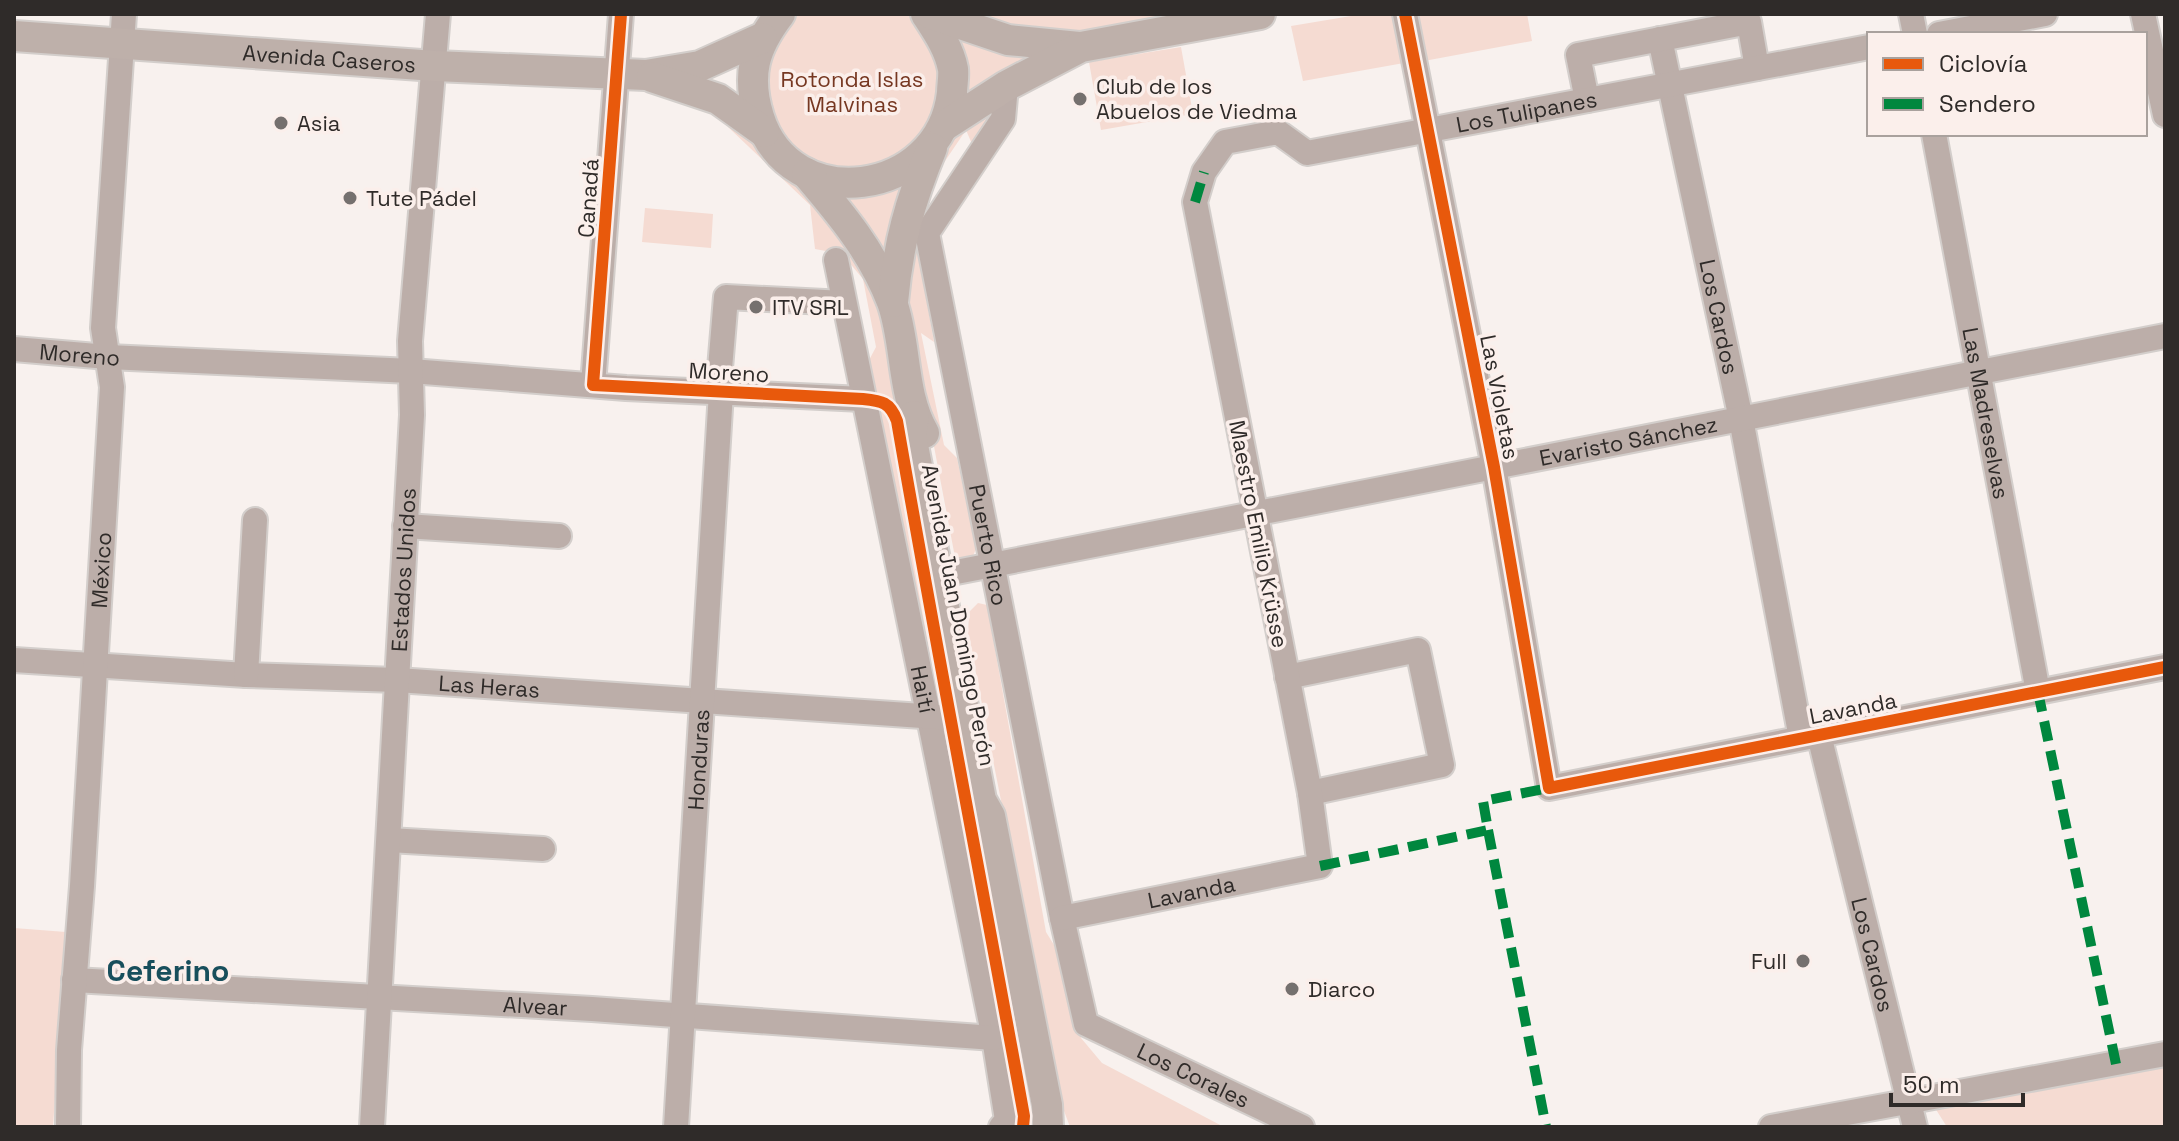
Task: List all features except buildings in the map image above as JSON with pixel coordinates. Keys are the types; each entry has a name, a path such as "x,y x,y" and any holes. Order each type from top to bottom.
{"main road":[{"path":"929,14 1008,40 1081,47 1260,14"},
{"path":"929,14 953,68 950,107 939,134"},
{"name":"Avenida Caseros","path":"14,36 124,28 435,66 632,74 700,66 771,26"},
{"path":"771,26 753,67 754,101 764,132 784,156 807,174 844,184 876,181 908,166 939,134 1006,86 1081,47"},
{"name":"Avenida Caseros","path":"632,74 718,99 764,132"},
{"name":"Avenida Juan Domingo Perón","path":"892,304 897,256 905,223 939,134"},
{"name":"Avenida Juan Domingo Perón","path":"807,174 862,243 892,304 914,416 924,433 995,798 990,816"},
{"name":"Avenida Juan Domingo Perón","path":"914,416 911,435 981,800 990,816 1051,1120"}],"street":[{"name":"Estados Unidos","path":"372,1127 412,415 410,341 438,14"},
{"name":"Canadá","path":"593,385 632,74 621,14"},
{"name":"Las Violetas","path":"1405,14 1494,467 1549,788"},
{"path":"1950,32 2045,14"},
{"path":"1587,100 1578,55 1749,22 1757,68"},
{"name":"México","path":"68,1127 69,1050 112,387 103,328 124,28"},
{"path":"2147,32 2165,115"},
{"name":"Los Cardos","path":"1660,39 1810,736 1915,1127"},
{"name":"Los Tulipanes","path":"1195,202 1204,172 1225,142 1238,139 1278,132 1307,153 1867,47"},
{"name":"Puerto Rico","path":"1006,86 1003,119 927,233 1062,918 1086,1024"},
{"name":"Las Madreselvas","path":"1934,136 2038,692"},
{"name":"Maestro Emilio Krüsse","path":"1195,202 1310,793 1320,866"},
{"name":"Haití","path":"836,260 994,1038 1004,1124"},
{"name":"Honduras","path":"676,1127 726,297 844,303"},
{"name":"Evaristo Sánchez","path":"951,573 2165,336"},
{"name":"Moreno","path":"14,349 108,357 411,371 593,385 863,399"},
{"path":"246,675 255,520"},
{"path":"405,526 559,536"},
{"path":"1287,677 1418,650 1442,765 1310,793"},
{"name":"Las Heras","path":"14,660 704,699 966,719"},
{"name":"Lavanda","path":"1549,788 2165,667"},
{"path":"389,840 543,849"},
{"name":"Lavanda","path":"1062,918 1320,866"},
{"name":"Alvear","path":"74,980 994,1038"},
{"name":"Los Corales","path":"1086,1024 1302,1127"},
{"path":"1771,1127 1834,1121 1909,1101 2165,1054"}],"green space":[{"name":"Rotonda Islas Malvinas","path":"795,14 908,14 929,37 940,64 940,92 931,119 914,142 890,160 861,168 828,165 806,156 791,145 772,117 766,91 775,39"},
{"path":"959,14 1208,14 1075,36 1043,34"},
{"path":"1363,14 1392,14 1404,63 1303,81 1291,26"},
{"path":"1415,14 1527,14 1532,41 1424,61"},
{"name":"Rotonda Islas Malvinas","path":"955,33 1037,54 969,95"},
{"path":"1181,47 1193,114 1101,130 1089,62"},
{"path":"993,112 972,144 966,130 922,195 927,211 914,230 934,342 921,333 944,445 957,458 976,549 966,562 954,552 911,325 902,309 902,274 910,229 930,166 943,145 956,133"},
{"path":"729,119 761,146 845,231 883,305 952,690 945,696 936,694 867,364 876,347 863,279 842,254 815,249 810,205 728,127"},
{"name":"Rotonda Islas Malvinas","path":"903,183 889,272 845,201 883,194"},
{"path":"645,208 713,214 711,248 642,242"},
{"path":"978,603 987,605 1046,932 1054,945 1081,1038 1102,1063 1224,1127 1070,1127 1060,1100 968,633 969,612"},
{"path":"952,730 960,735 1039,1127 1016,1127 944,734"},
{"path":"14,928 66,932 53,1127 14,1127"},
{"path":"2165,1065 2165,1127 1947,1127 1935,1108"}],"marked path":[{"path":"1195,202 1204,172"},
{"path":"2038,692 2116,1064"},
{"path":"1320,866 1488,830 1483,801 1549,788"},
{"path":"1488,830 1546,1127"}],"cycle path":[{"path":"621,14 593,385 863,399 884,404 894,415 1024,1116 1023,1127"},
{"path":"1405,14 1494,467 1549,788 2165,667"}],"place":[{"name":"Club de los Abuelos de Viedma","path":"1080,99"},
{"name":"Asia","path":"281,123"},
{"name":"Tute Pádel","path":"350,198"},
{"name":"ITV SRL","path":"756,307"},
{"name":"Full","path":"1803,961"},
{"name":"Diarco","path":"1292,989"}],"district":[{"name":"Ceferino","path":"168,970"}]}
